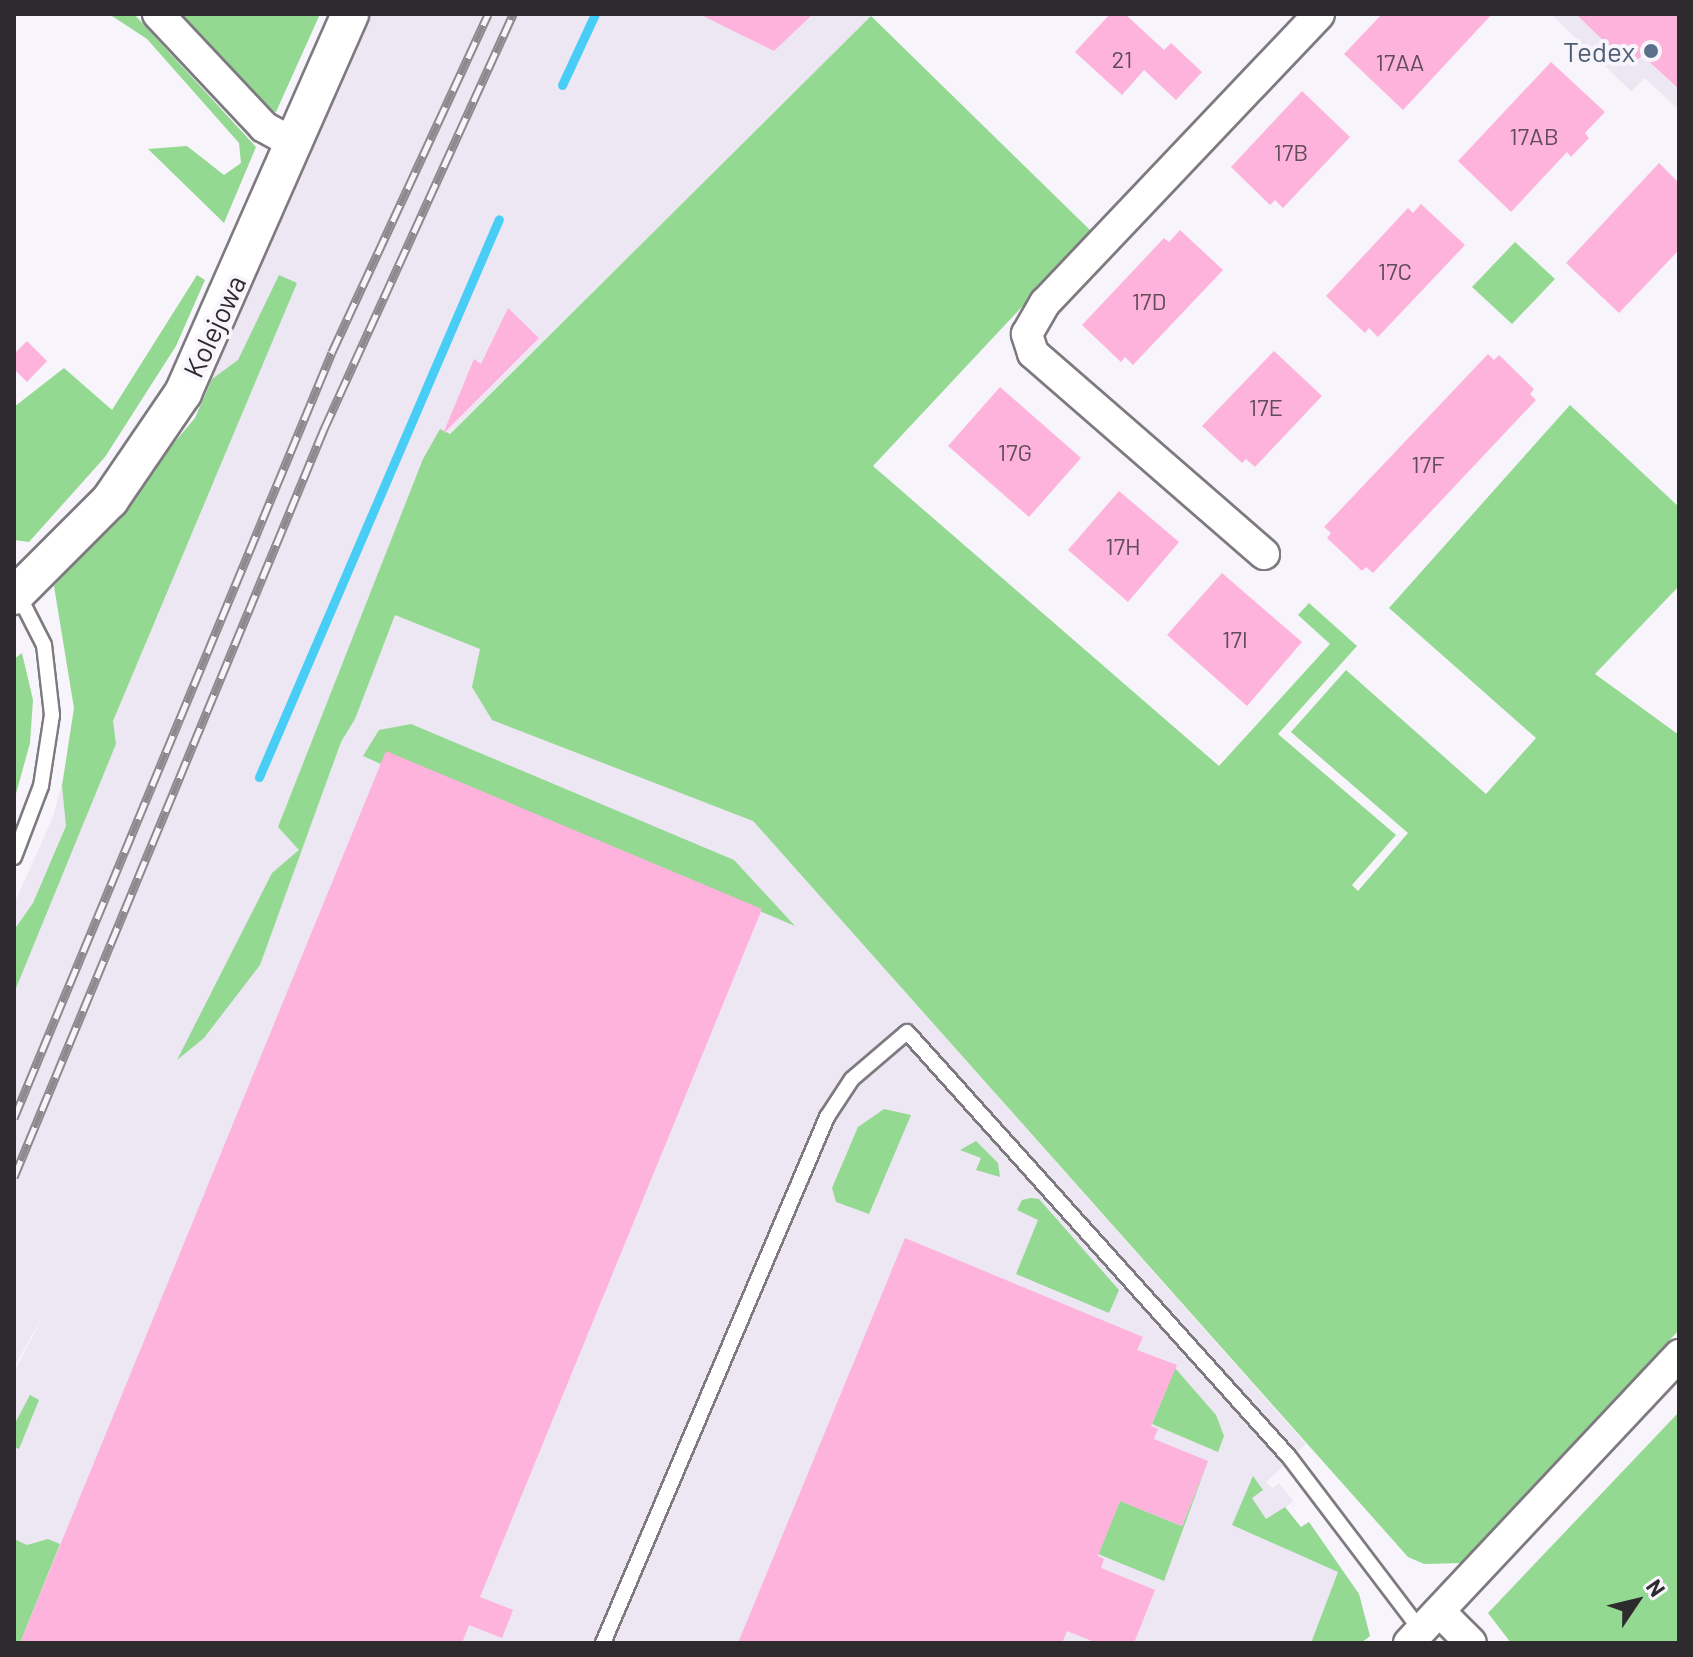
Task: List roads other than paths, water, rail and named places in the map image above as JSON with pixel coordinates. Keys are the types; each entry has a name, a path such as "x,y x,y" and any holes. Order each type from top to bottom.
{"street":[{"path":"158,14 264,127 295,144"},
{"name":"Kolejowa","path":"15,593 110,500 169,416 202,358 350,14"},
{"path":"1264,554 1033,353 1027,334 1045,303 1319,14"},
{"path":"1471,1643 1424,1629 1679,1355"}],"lane":[{"path":"14,857 41,786 52,715 44,645 15,593"},
{"path":"603,1643 827,1117 852,1079 907,1032 1290,1458 1424,1629"}],"waterway":[{"path":"562,85 595,14"},
{"path":"259,777 499,219"}],"railway":[{"path":"14,1118 332,352 488,14"},
{"path":"14,1177 324,429 513,14"}],"place":[{"name":"Tedex","path":"1651,51"}]}
